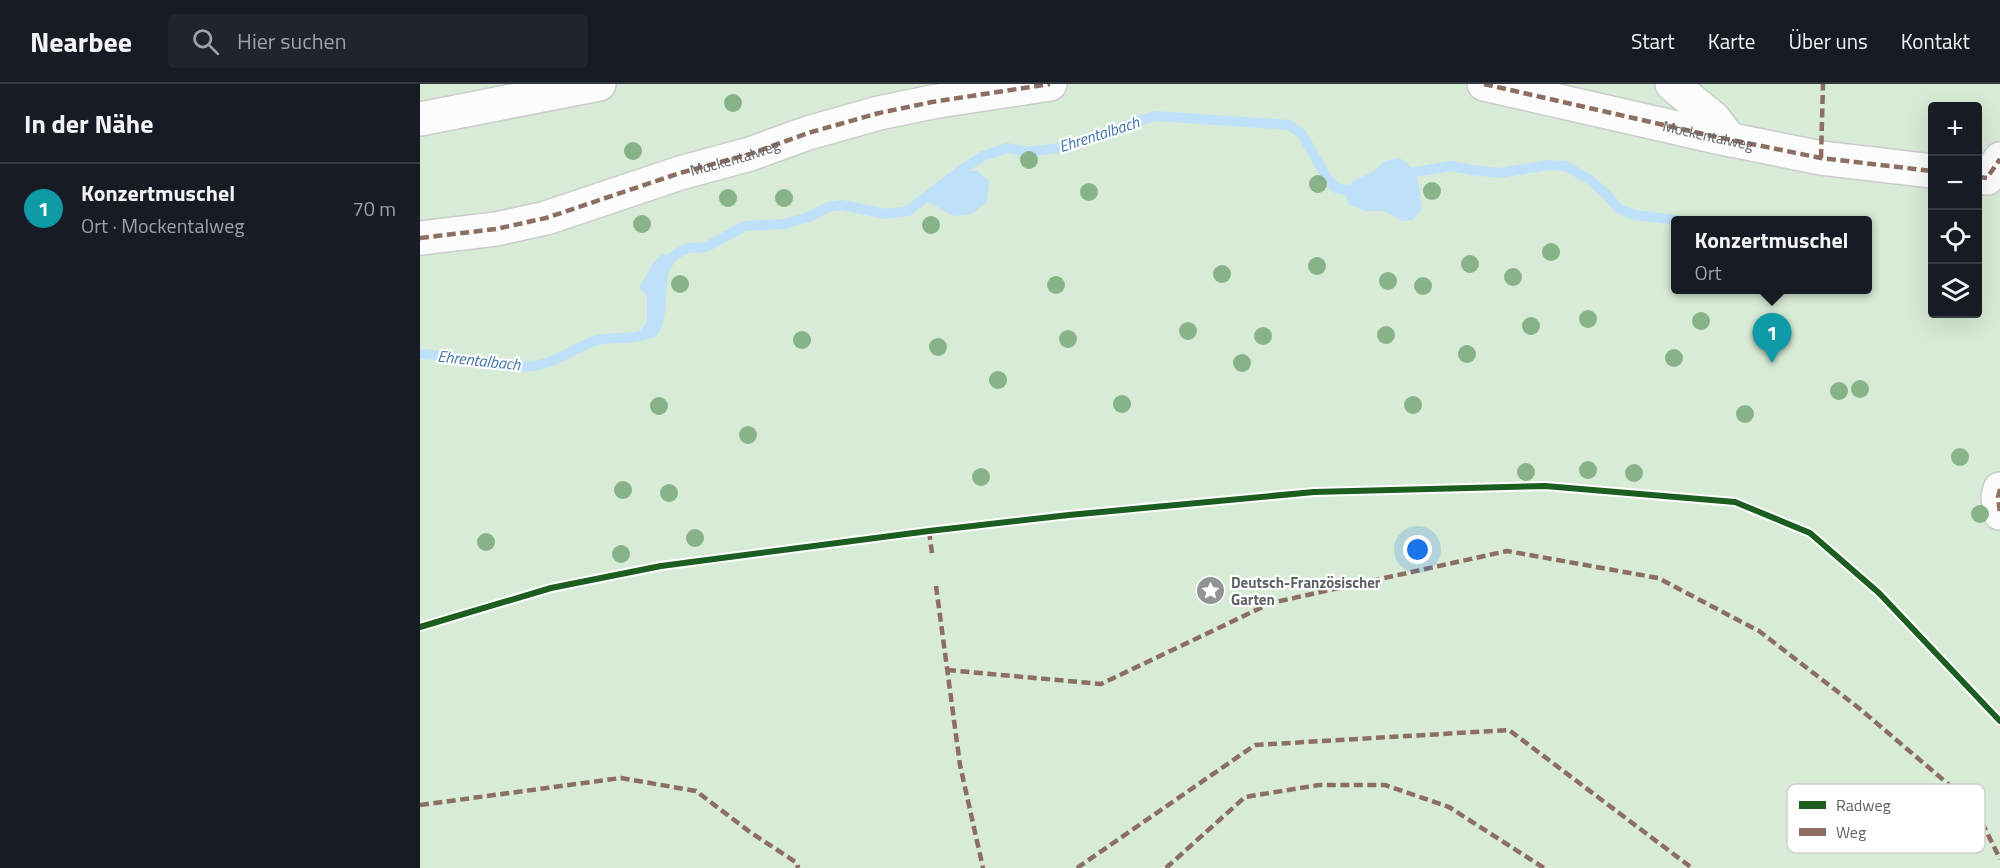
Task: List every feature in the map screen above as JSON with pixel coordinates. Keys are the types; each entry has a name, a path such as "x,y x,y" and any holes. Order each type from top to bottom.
{"street":[{"path":"420,119 599,84"},
{"name":"Mockentalweg","path":"420,238 496,229 546,218 680,173 750,154 808,133 879,113 933,102 1050,84"},
{"name":"Mockentalweg","path":"1484,84 1730,140 1821,158 1928,171"},
{"path":"1672,84 1714,119 1730,140"},
{"path":"1982,178 1987,178 2000,159"},
{"path":"2000,489 2000,513"}],"green space":[{"name":"Deutsch-Französischer Garten","path":"420,84 2000,84 2000,868 420,868"}],"water":[{"path":"1399,158 1411,167 1419,186 1422,209 1413,220 1402,221 1384,211 1364,211 1348,204 1345,190 1353,181 1373,172 1385,161"},
{"path":"961,170 977,171 989,181 987,202 971,214 953,216 925,200"},
{"path":"663,254 671,258 674,263 668,274 663,322 656,336 641,340 639,332 647,322 647,296 639,287 654,262"}],"waterway":[{"name":"Ehrentalbach","path":"663,270 671,258 678,253 688,248 706,247 745,226 785,224 809,217 828,207 842,205 886,214 908,211 983,156 1007,148 1027,152 1058,148 1155,116 1289,125 1302,134 1328,180 1336,188 1357,189"},
{"name":"Ehrentalbach","path":"1403,174 1451,166 1499,173 1549,165 1566,166 1590,180 1618,208 1634,215 1671,219"},
{"name":"Ehrentalbach","path":"420,354 448,356 506,366 534,366 550,362 594,341 639,336 652,331"}],"marked path":[{"path":"420,238 496,229 546,218 680,173 750,154 808,133 879,113 932,102 1050,84"},
{"path":"1484,84 1712,136 1821,158 1928,171"},
{"path":"1821,158 1823,84"},
{"path":"1982,177 1987,178 2000,159"},
{"path":"2000,489 1998,497 2000,513"},
{"path":"929,531 932,553"},
{"path":"947,670 1101,684 1271,603 1507,551 1658,578 1759,631 1860,709 1948,784"},
{"path":"936,586 960,765 983,868"},
{"path":"1077,868 1255,745 1509,730 1692,868"},
{"path":"420,805 621,778 696,791 750,832 797,863 798,868"},
{"path":"1166,868 1245,797 1319,785 1385,785 1449,807 1544,868"},
{"path":"1985,828 2000,859"}],"cycle path":[{"path":"420,627 551,588 661,566 929,531 1069,515 1314,492 1545,486 1735,502 1810,533 1879,593 2000,721"}],"place":[{"name":"Konzertmuschel","path":"1772,363"},
{"name":"Deutsch-Französischer Garten","path":"1210,591"}]}
